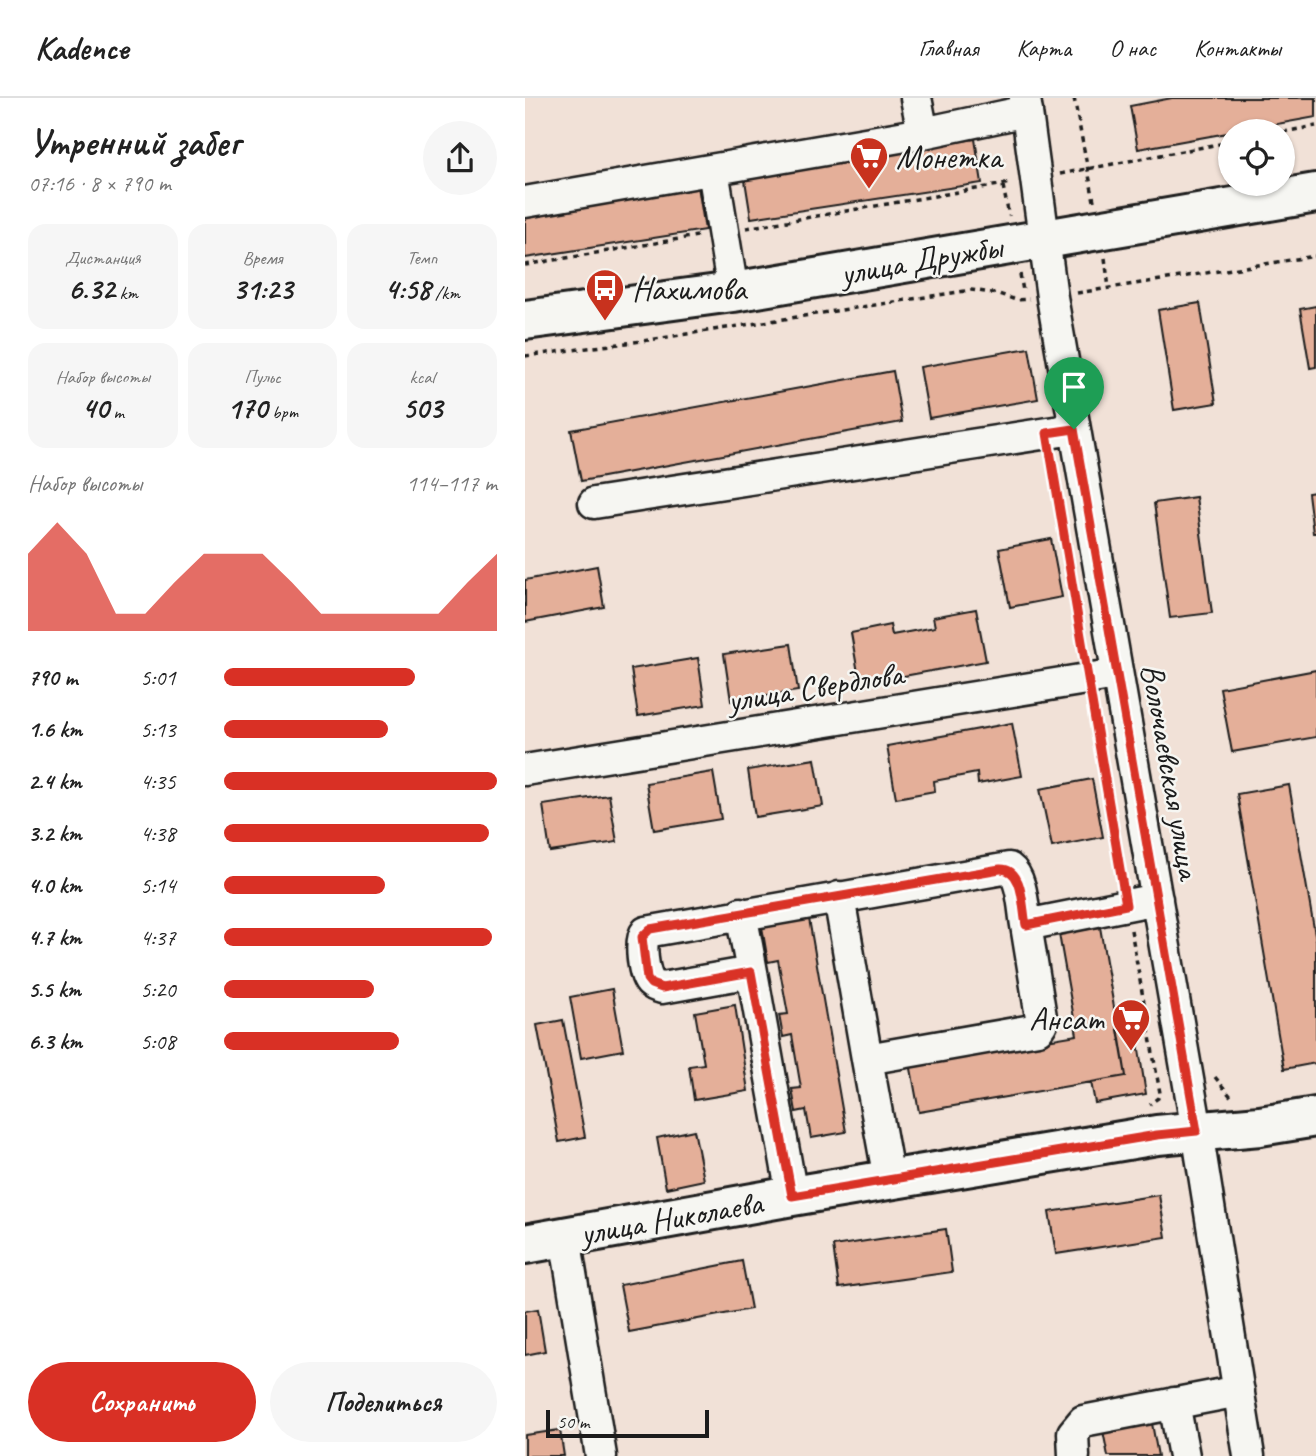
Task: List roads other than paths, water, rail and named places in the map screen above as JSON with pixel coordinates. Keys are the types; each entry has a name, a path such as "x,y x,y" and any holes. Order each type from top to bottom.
{"main road":[{"name":"улица Дружбы","path":"525,320 733,292 1316,193"},
{"name":"улица Николаева","path":"525,1244 889,1179 1157,1135 1260,1126 1316,1117"}],"street":[{"path":"916,98 923,133"},
{"path":"525,202 923,133 1026,105"},
{"name":"Волочаевская улица","path":"1026,105 1023,242 1061,431 1117,674 1197,1131 1249,1456"},
{"path":"713,170 733,292"},
{"path":"594,503 1061,431"},
{"name":"улица Свердлова","path":"525,770 1117,674"},
{"path":"751,972 662,988 647,979 642,937 650,929 1009,868 1018,879 1042,1023 1038,1029 867,1059"},
{"path":"839,897 889,1179"},
{"path":"1026,925 1157,899"},
{"path":"741,914 792,1196"},
{"path":"565,1237 601,1456"},
{"path":"1074,1456 1071,1442 1073,1433 1083,1421 1239,1391"},
{"path":"1174,1402 1184,1456"}],"place":[{"name":"Монетка","path":"869,190"},
{"name":"Нахимова","path":"605,322"},
{"name":"Ансат","path":"1131,1052"}]}
